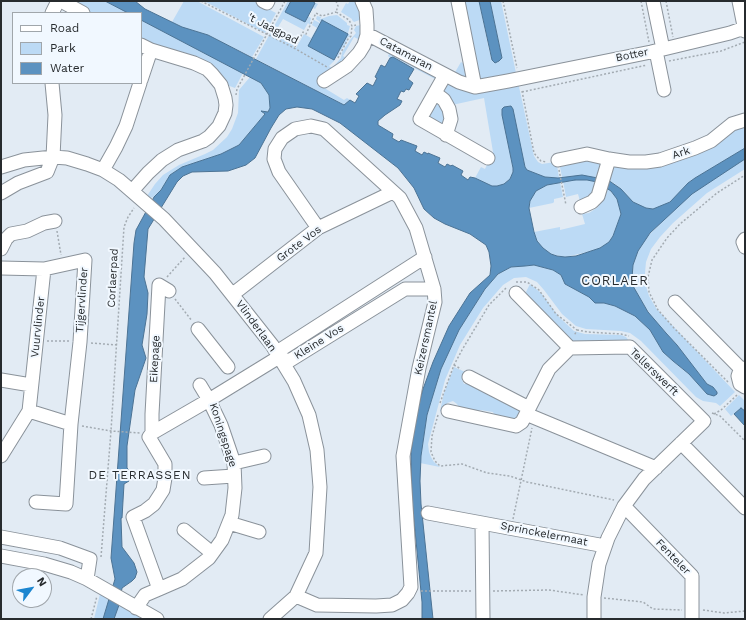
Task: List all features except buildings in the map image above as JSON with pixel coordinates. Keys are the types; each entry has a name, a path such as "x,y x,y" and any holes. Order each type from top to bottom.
{"street":[{"path":"52,12 58,1"},
{"path":"61,1 81,12"},
{"name":"Catamaran","path":"324,81 347,66 354,60 362,49 367,34 367,20 366,10 362,1"},
{"path":"458,1 475,86"},
{"path":"653,1 661,52 664,90"},
{"path":"739,1 745,30"},
{"name":"Botter","path":"519,79 661,52 745,30"},
{"name":"Catamaran","path":"367,34 465,85 475,86 519,79"},
{"path":"139,197 148,173 162,160 178,150 203,141 209,137 219,126 225,113 226,105 221,85 212,74 194,63 146,48 142,75"},
{"name":"Catamaran","path":"445,75 420,119 488,158"},
{"path":"1,193 18,183 47,172 53,157 55,115 52,84"},
{"path":"103,170 126,126 140,84"},
{"path":"435,93 444,100 449,109 451,119 446,135"},
{"name":"Ark","path":"559,165 587,154 629,162 646,162 670,157 685,153 711,141 732,124 745,120"},
{"name":"Keizersmantel","path":"296,596 317,605 392,605 402,600 411,587 403,456 419,368 435,302 434,289 416,228 400,198 324,129 311,126 296,129 282,138 275,149 274,159 279,172 318,228"},
{"name":"Vlinderlaan","path":"1,167 24,160 53,157 77,160 103,170 119,180 164,219 193,248 233,294 272,345 294,381 309,415 317,450 320,487 316,553 296,596 270,619"},
{"path":"581,206 596,199 609,159"},
{"name":"Grote Vos","path":"233,294 318,228 393,192"},
{"path":"1,249 6,239 11,234 27,231 44,223 55,221"},
{"path":"745,239 743,242 745,247"},
{"name":"Kleine Vos","path":"425,257 280,350 279,357 288,361 406,289 434,289"},
{"name":"Tijgervlinder","path":"1,268 44,269 85,260 80,342 71,424 66,504 36,502"},
{"name":"Vuurvlinder","path":"1,456 29,411 44,269"},
{"name":"Eikepage","path":"145,435 152,414 164,288"},
{"path":"448,411 516,426 530,414 548,369 570,348 516,293"},
{"path":"674,302 743,369 739,373 738,380 744,386"},
{"path":"198,329 228,367"},
{"name":"Tellerswerft","path":"570,348 630,347 709,418"},
{"name":"Koningspage","path":"136,608 145,595 182,579 209,558 222,540 232,515 234,469 221,425 210,400 279,357"},
{"path":"469,377 530,414 656,468"},
{"path":"1,380 31,385"},
{"path":"159,589 133,517 146,511 154,504 163,490 165,478 165,464 145,435 210,400 200,385"},
{"path":"29,411 71,424"},
{"path":"594,619 594,597 598,572 605,546 624,506 636,489 656,468 709,418"},
{"path":"681,443 745,508"},
{"path":"204,478 234,469 264,456"},
{"name":"Fenteler","path":"624,506 692,576 692,614"},
{"name":"Sprinckelermaat","path":"428,513 605,546"},
{"path":"229,523 259,532"},
{"path":"482,523 483,619"},
{"path":"184,530 212,553"},
{"path":"1,537 60,548 90,559 98,585"},
{"path":"1,556 53,567 98,585 157,619"}],"path":[{"name":"'t Jaagpad","path":"201,1 330,68"},
{"path":"236,96 237,89 285,1"},
{"path":"336,1 338,6 336,12"},
{"path":"641,1 661,52"},
{"path":"661,52 666,1"},
{"path":"294,48 303,32 306,34 316,13 322,16 336,12 349,20 352,26 351,36 338,59"},
{"path":"352,26 367,20"},
{"path":"270,28 297,42"},
{"path":"522,92 661,52 721,51 745,42"},
{"path":"534,153 541,161 559,165 566,204"},
{"path":"728,382 658,310 649,292 648,277 652,260 667,238 680,224 706,202 745,175"},
{"name":"Corlaerpad","path":"100,562 111,431 124,227 139,197"},
{"path":"55,221 59,234 62,265"},
{"path":"193,248 164,288 198,329"},
{"path":"709,418 721,410 744,386"},
{"path":"511,528 530,414"},
{"path":"709,418 720,416 745,441"},
{"path":"71,424 111,431 133,432"},
{"path":"91,619 98,585"},
{"path":"419,591 549,590 594,597 643,602 653,609 692,614 724,614 745,611"}],"green space":[{"path":"68,1 105,1 126,12 88,12"},
{"path":"184,1 197,1 264,37 252,57 208,35 182,27 172,22"},
{"path":"204,1 253,1 276,13 265,33"},
{"path":"288,1 291,1 285,12 305,22 308,16 311,18 310,25 308,23 304,30 283,19 275,32 295,43 293,46 296,48 304,34 311,38 317,28 312,25 314,20 320,23 316,19 317,16 322,16 321,19 337,15 350,26 348,33 350,36 347,38 346,44 340,51 338,57 336,57 335,60 329,66 332,68 341,58 342,52 356,33 354,30 356,26 361,25 364,22 362,41 354,37 343,56 349,60 321,79 326,89 344,100 347,98 350,100 344,105 256,59","holes":["322,20 347,34 334,60 308,46"]},
{"path":"312,1 318,4 315,9 313,8 309,14 315,3"},
{"path":"350,1 359,1 364,22 362,19 354,22 341,12 346,3 348,4"},
{"path":"461,1 479,1 489,50 494,62 502,58 490,1 501,1 516,73 484,80 480,78"},
{"path":"142,21 243,73 235,88 224,84 142,41"},
{"path":"375,41 436,74 437,80 393,57 390,58 388,56 389,54 370,43"},
{"path":"461,62 468,66 467,75 464,77 454,74"},
{"path":"250,77 261,83 269,95 270,108 268,112 262,111 264,115 239,145 221,154 182,167 170,175 161,190 154,197 149,198 147,196 163,175 179,165 213,150 227,137 232,129 238,113 239,90"},
{"path":"518,82 534,156 538,162 542,164 555,162 557,165 559,178 545,177 527,170 510,106 502,109 513,172 510,179 504,184 492,186 475,178 481,167 485,169 493,152 484,98 452,105 443,93 443,87 450,84"},
{"path":"436,100 445,112 444,126 427,116"},
{"path":"745,124 745,148 695,178 688,183 674,199 664,205 653,209 639,205 633,202 615,184 608,180 611,165 628,168"},
{"path":"583,157 602,164 600,177 562,177 560,167 565,166 565,163"},
{"path":"745,159 745,169 707,193 673,223 660,237 651,249 646,262 645,273 646,286 649,296 656,308 735,392 720,406 716,403 703,401 696,397 641,341 630,333 586,329 576,326 562,314 537,282 526,277 514,278 503,285 483,308 460,345 445,380 428,444 431,457 440,467 420,463 427,415 441,369 449,350 459,330 490,282 499,274 511,267 534,265 553,270 561,275 565,284 589,297 595,303 604,303 615,306 635,316 650,330 663,352 689,374 707,394 713,387 707,384 677,345 654,320 637,294 633,286 633,265 638,251 645,239 683,201 701,187"},
{"path":"580,179 597,182 594,194 580,201 578,194 566,197 563,181"},
{"path":"560,182 563,197 554,199 553,203 529,208 531,197 536,191 547,185"},
{"path":"605,186 617,199 621,214 613,236 609,242 592,251 565,257 551,254 543,248 537,241 534,232 560,227 560,230 585,224 582,214 589,213 598,207"},
{"path":"530,284 541,293 559,317 574,331 585,334 621,335 626,337 629,341 571,343 528,299 526,292"},
{"path":"454,367 465,372 462,380 464,384 477,386 479,390 490,396 495,395 518,408 521,414 516,420 495,416 493,412 480,410 476,412 459,407 453,401 447,403 444,412 440,411 444,393"},
{"path":"739,395 745,401 745,411 741,408 731,416 725,409"},
{"path":"100,594 110,599 103,619 94,619"},
{"path":"119,605 140,616 138,619 114,619"}],"water":[{"path":"105,1 135,1 145,9 182,27 208,35 344,105 350,100 355,103 359,96 356,94 367,83 373,86 377,78 375,77 381,65 385,67 390,58 393,57 414,69 408,79 413,83 409,90 406,89 404,92 401,91 397,99 402,101 400,105 378,121 378,125 393,134 392,138 399,142 401,140 417,146 415,151 422,155 424,152 428,153 440,158 438,163 445,167 447,164 452,165 463,171 461,175 468,180 470,177 475,178 492,186 504,184 510,179 513,172 502,115 502,109 504,107 511,106 513,109 525,167 527,170 545,177 558,178 582,175 608,180 621,189 633,202 646,208 653,209 670,202 688,183 745,148 745,159 692,194 650,233 638,251 633,265 633,286 648,312 677,345 707,384 713,387 717,392 714,396 707,394 689,374 663,352 650,330 635,316 615,306 604,303 595,303 589,297 565,284 561,275 553,270 534,265 511,267 498,274 485,289 459,330 441,369 427,415 421,456 420,481 433,619 422,619 422,602 412,500 411,453 416,415 423,389 433,362 449,326 470,293 490,275 491,266 489,252 486,245 470,234 434,218 424,209 414,188 398,168 340,123 312,109 297,107 286,109 279,115 255,158 246,165 228,171 192,172 183,176 177,182 148,229 144,277 148,293 147,314 142,345 146,358 135,390 127,446 127,468 130,471 131,476 129,481 124,484 121,518 122,547 134,563 137,572 135,578 122,588 119,605 114,619 103,619 115,579 111,558 136,230 154,197 161,190 170,175 182,167 221,154 239,145 265,114 261,111 268,112 270,108 269,95 261,83 142,21 142,12 126,12","holes":["575,180 597,182 611,191 617,199 621,214 613,236 609,242 600,248 576,256 565,257 551,254 537,241 534,232 529,208 530,201 536,191 547,185"]},
{"path":"291,1 312,1 315,3 305,22 285,12"},
{"path":"479,1 490,1 502,58 495,63 492,60"},
{"path":"322,20 348,34 334,60 308,46"},
{"path":"741,408 745,411 745,426 734,414"}],"district":[{"name":"CORLAER","path":"615,281"},
{"name":"DE TERRASSEN","path":"140,475"}]}
